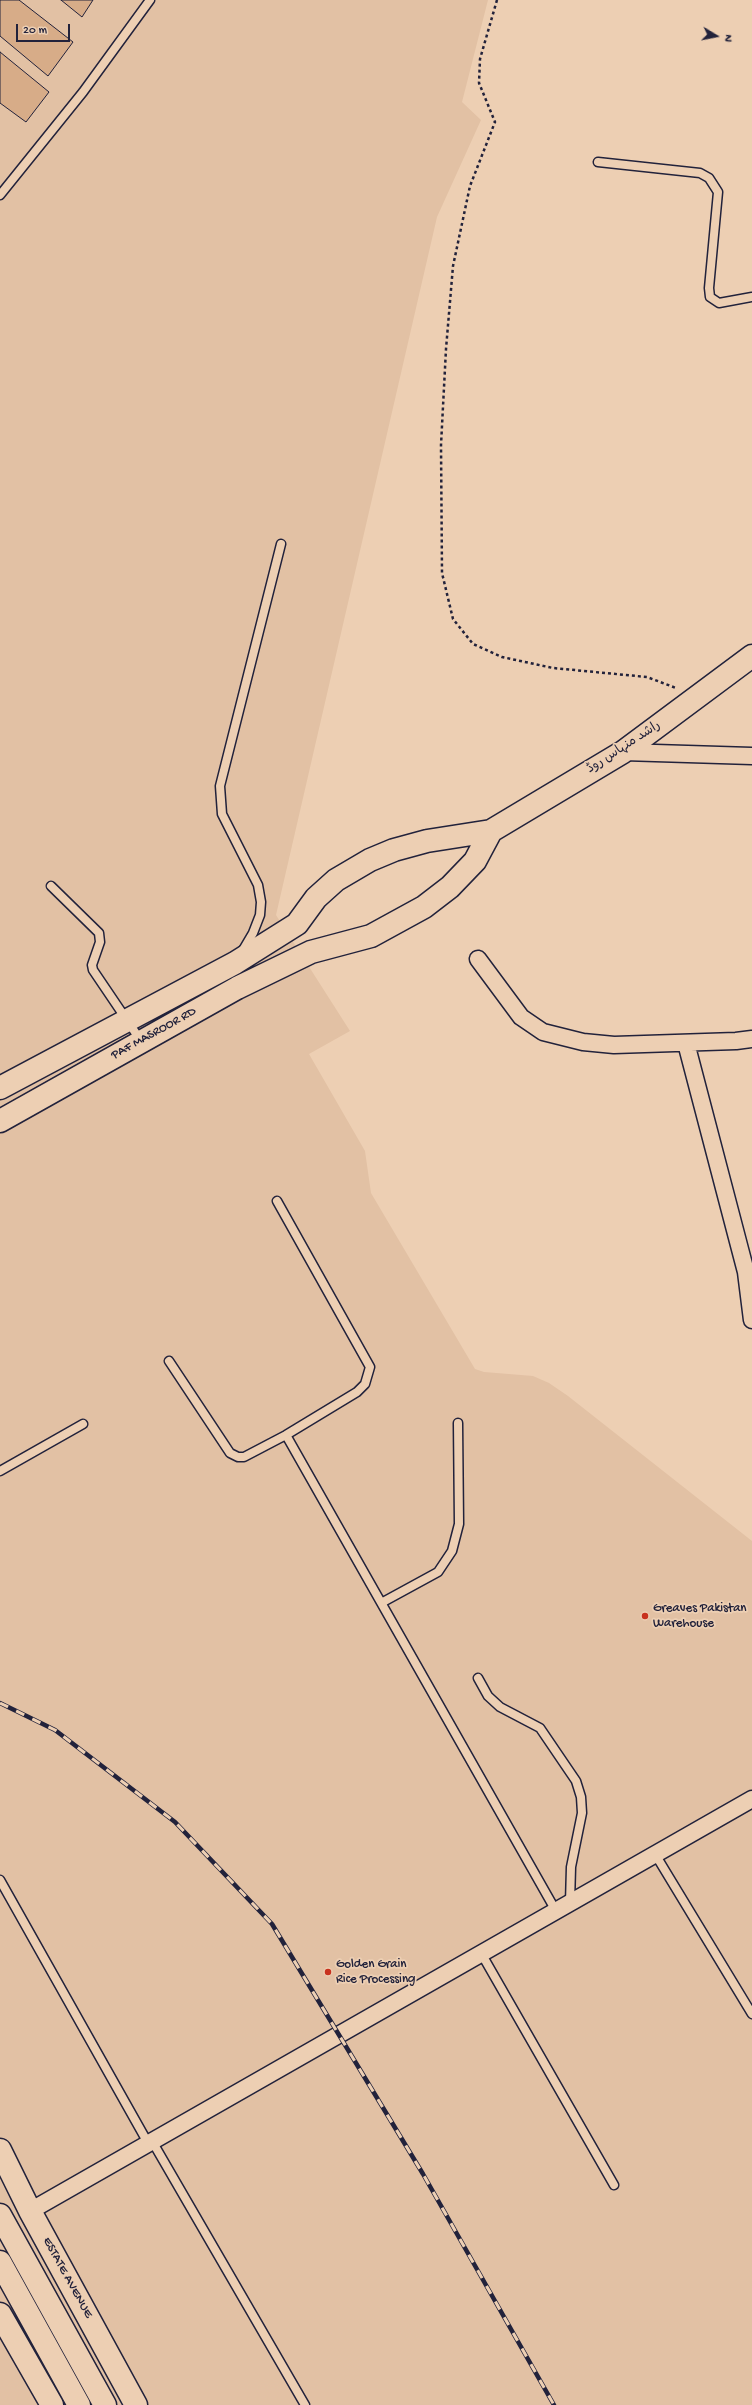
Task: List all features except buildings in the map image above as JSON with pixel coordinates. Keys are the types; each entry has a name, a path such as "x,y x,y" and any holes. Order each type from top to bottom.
{"main road":[{"name":"راشد منہاس روڈ","path":"297,924 316,898 336,880 370,860 394,850 427,840 491,832 623,752 752,656"},
{"name":"راشد منہاس روڈ","path":"311,952 371,936 424,907 450,887 475,861 491,832"},
{"name":"PAF MASROOR RD","path":"0,1088 235,963 297,924"},
{"name":"PAF MASROOR RD","path":"0,1120 237,988 311,952"},
{"name":"ESTATE AVENUE","path":"0,2150 30,2211 136,2405"},
{"path":"0,2215 105,2405"},
{"path":"0,2262 79,2405"},
{"path":"0,2314 52,2405"}],"street":[{"path":"623,752 752,756"},
{"path":"478,959 521,1017 543,1032 582,1042 614,1045 736,1041 752,1039"},
{"path":"686,1043 746,1272 752,1320"},
{"path":"30,2211 752,1799"}],"lane":[{"path":"0,195 83,92 150,0"},
{"path":"598,162 700,173 709,178 718,192 709,288 710,297 719,303 752,297"},
{"path":"235,963 253,933 260,915 261,902 258,885 222,814 220,786 281,544"},
{"path":"51,886 99,933 100,942 92,966 93,970 141,1042"},
{"path":"169,1361 230,1453 244,1457 286,1435 357,1392 364,1384 370,1367 277,1201"},
{"path":"383,1602 438,1572 452,1551 458,1524 458,1423"},
{"path":"0,1471 83,1424"},
{"path":"286,1435 383,1602 556,1911"},
{"path":"478,1678 488,1696 500,1707 540,1728 576,1781 581,1796 582,1814 571,1867 570,1903"},
{"path":"655,1854 752,2014"},
{"path":"0,1880 150,2142 305,2405"},
{"path":"482,1953 614,2185"}],"path":[{"path":"497,0 480,59 479,83 495,122 470,186 453,266 446,349 441,445 442,574 453,619 473,644 502,657 553,668 647,677 673,686 692,702"}],"shaded area":[{"path":"0,0 488,0 462,102 481,120 437,217 276,915 350,1031 309,1054 365,1151 371,1193 475,1369 484,1372 533,1376 549,1383 568,1396 752,1541 752,2405 0,2405"}],"railway":[{"path":"0,1703 55,1730 175,1822 272,1924 423,2174 554,2405"}],"place":[{"name":"Greaves Pakistan Warehouse","path":"645,1616"},
{"name":"Golden Grain Rice Processing","path":"328,1972"}]}
